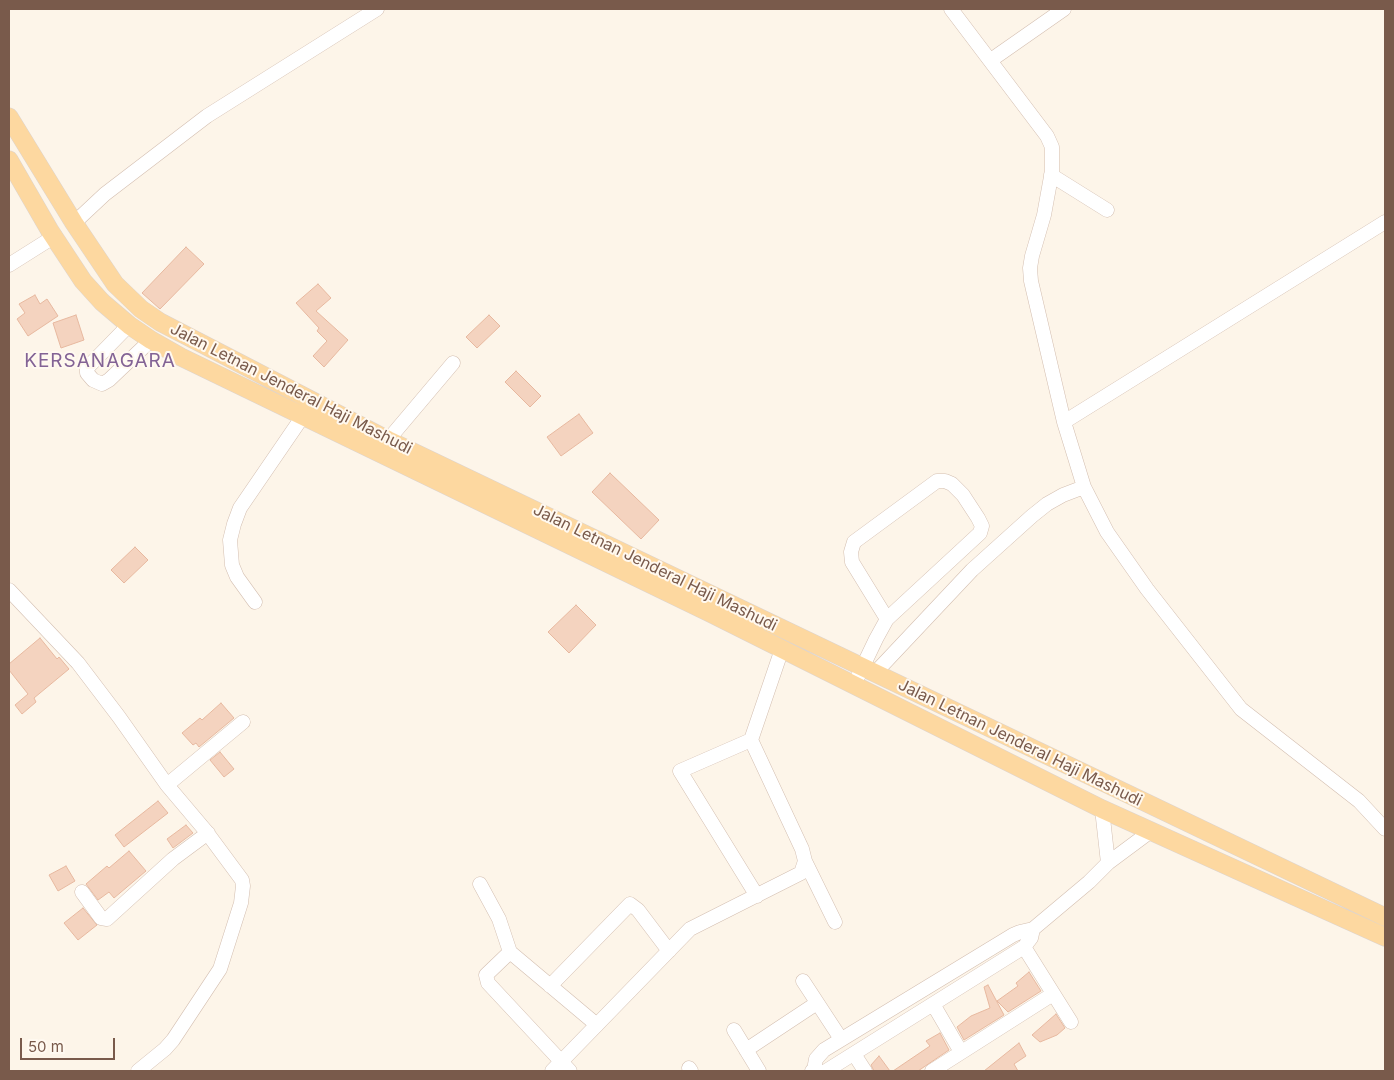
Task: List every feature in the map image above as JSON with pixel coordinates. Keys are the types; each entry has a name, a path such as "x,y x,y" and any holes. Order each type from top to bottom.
{"main road":[{"name":"Jalan Letnan Jenderal Haji Mashudi","path":"9,117 74,223 116,284 141,309 188,338 388,440 1385,917"},
{"name":"Jalan Letnan Jenderal Haji Mashudi","path":"9,160 39,213 83,281 102,302 129,325 180,357 782,649 1102,809 1385,937"},
{"path":"180,357 188,338"}],"street":[{"path":"74,223 105,194 207,116 377,9"},
{"path":"952,9 1047,136 1052,147 1051,175 1044,215 1030,268 1031,281 1064,422 1084,487 1107,532 1147,589 1241,709 1359,801 1385,829"},
{"path":"991,60 1064,9"},
{"path":"1051,175 1107,210"},
{"path":"1064,422 1385,222"},
{"path":"9,264 55,236"},
{"path":"129,325 87,368 87,373 93,380 102,384 109,380 151,340"},
{"path":"388,440 453,363"},
{"path":"255,602 237,577 232,565 230,540 234,524 240,508 303,416"},
{"path":"869,670 876,639 887,619 980,533 982,526 978,518 963,494 952,484 937,481 854,542 851,552 852,562 887,619"},
{"path":"854,685 972,570 1032,516 1047,504 1063,495 1084,487"},
{"path":"9,590 78,663 167,785 208,833 242,880 241,903 220,969 173,1040 138,1071"},
{"path":"782,649 751,740 802,849 805,861 835,922"},
{"path":"167,785 243,722"},
{"path":"751,740 680,771 757,896"},
{"path":"1102,809 1108,863"},
{"path":"1033,929 1024,947 854,1054 817,1071 818,1055 824,1050 1013,935 1033,929 1089,882 1108,863 1150,831"},
{"path":"82,892 101,918 107,919 174,859 208,833"},
{"path":"510,952 486,975 488,983 560,1068 597,1025 690,929 802,874 805,861"},
{"path":"480,884 499,919 510,952 597,1025"},
{"path":"550,986 630,904 638,910 669,951"},
{"path":"1024,947 1071,1022"},
{"path":"803,981 841,1039"},
{"path":"932,1071 1053,994"},
{"path":"746,1050 817,1003"},
{"path":"933,1004 961,1052"},
{"path":"734,1030 759,1071"},
{"path":"854,1054 865,1071"}],"building":[{"path":"186,247 204,264 160,309 142,293"},
{"path":"318,284 331,298 316,311 348,340 324,367 313,356 327,341 317,331 319,328 296,303"},
{"path":"35,295 40,304 47,299 58,316 28,336 17,319 25,313 19,304"},
{"path":"76,315 84,340 61,348 53,323"},
{"path":"489,315 500,326 477,348 466,337"},
{"path":"516,371 541,396 530,407 505,382"},
{"path":"579,414 593,433 561,456 547,437"},
{"path":"610,473 659,520 641,539 592,492"},
{"path":"135,547 148,560 124,583 111,570"},
{"path":"576,605 596,625 569,653 548,632"},
{"path":"40,638 57,659 59,657 69,669 34,698 36,702 22,714 15,705 28,694 9,670 9,664"},
{"path":"221,703 234,718 199,747 196,743 193,745 182,733 200,718 202,720"},
{"path":"220,752 234,769 224,777 210,760"},
{"path":"158,801 168,813 124,847 115,835"},
{"path":"186,825 193,833 173,848 167,839"},
{"path":"129,851 146,871 114,898 109,892 98,900 86,884"},
{"path":"66,866 75,881 58,891 49,875"},
{"path":"83,908 97,925 78,940 64,923"},
{"path":"1029,972 1041,991 1008,1012 997,1001 1018,986 1016,983"},
{"path":"988,985 1004,1015 964,1040 957,1027 971,1016 990,1008 984,987"},
{"path":"1056,1014 1065,1028 1057,1035 1040,1042 1032,1035"},
{"path":"940,1033 949,1050 918,1071 893,1071 930,1046 926,1041"},
{"path":"1019,1043 1026,1056 1014,1064 1018,1071 984,1071"},
{"path":"879,1056 890,1071 874,1071 871,1065"}],"district":[{"name":"KERSANAGARA","path":"100,361"}]}
